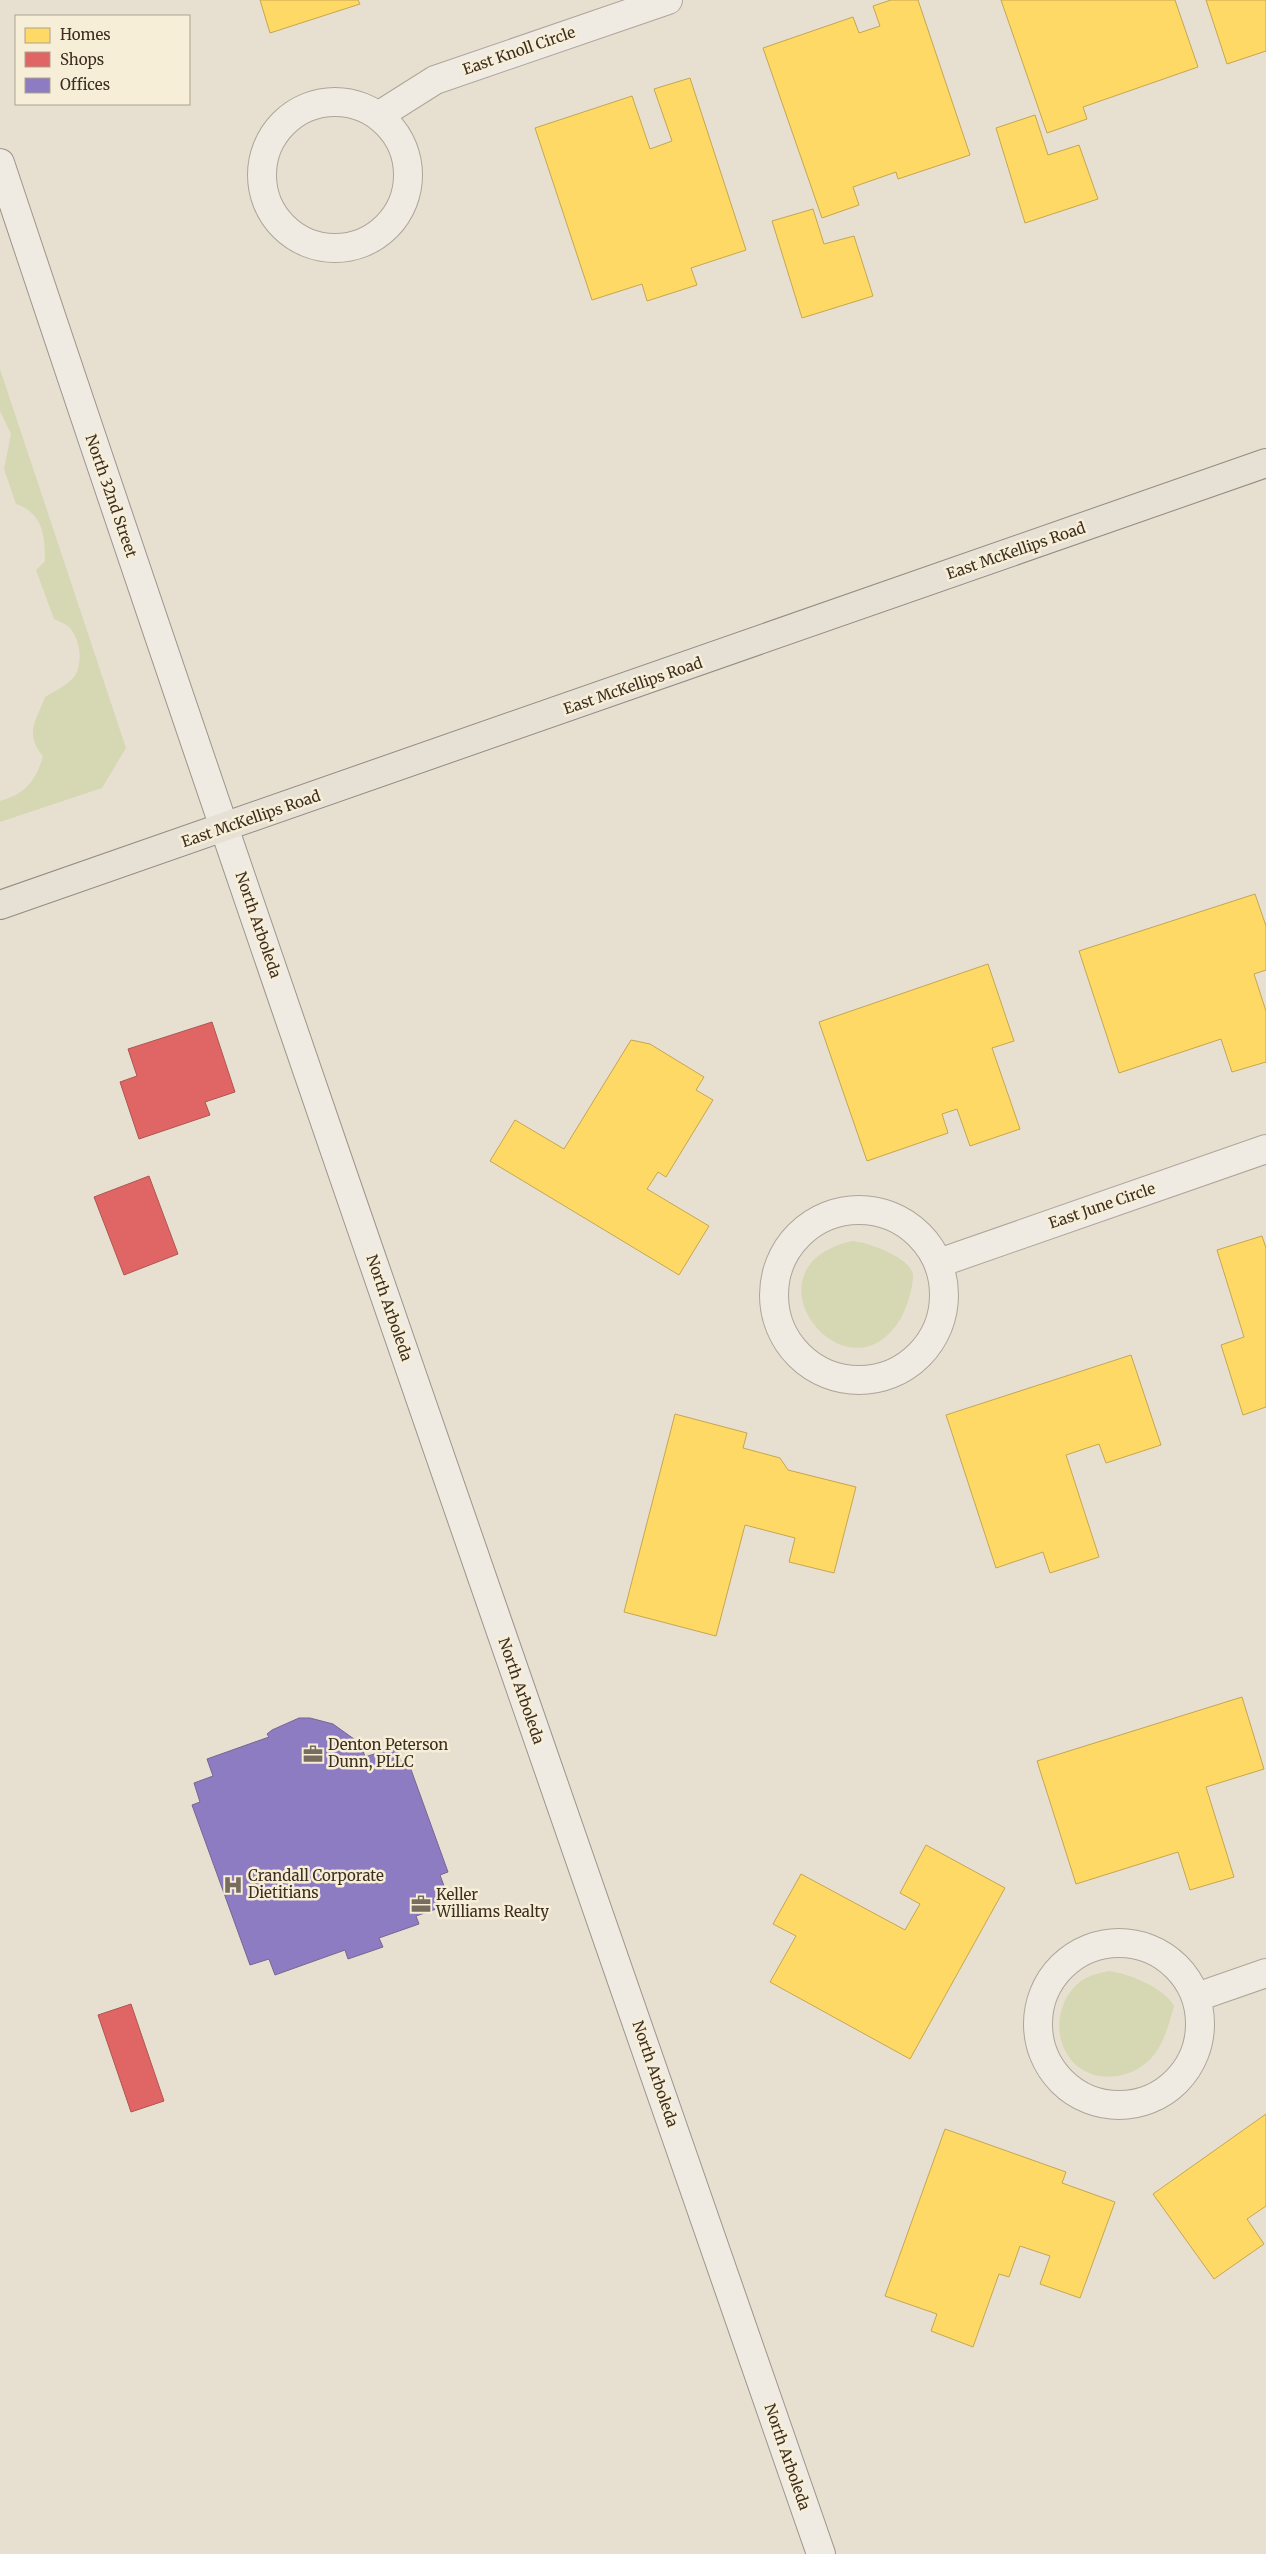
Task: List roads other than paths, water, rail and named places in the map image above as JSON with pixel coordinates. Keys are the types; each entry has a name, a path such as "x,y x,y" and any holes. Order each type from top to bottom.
{"main road":[{"name":"East McKellips Road","path":"0,906 1266,463"}],"street":[{"name":"East Knoll Circle","path":"378,116 435,80 668,0"},
{"path":"346,102 369,110 378,116 390,125 403,146 409,170 406,194 396,217 379,234 357,246 332,249 309,244 289,233 273,216 263,194 261,171 266,148 279,128 298,112 321,103 346,102"},
{"name":"North 32nd Street","path":"0,163 225,828"},
{"name":"North Arboleda","path":"225,828 495,1618 820,2554"},
{"name":"East June Circle","path":"938,1263 1266,1149"},
{"path":"848,1210 875,1210 900,1219 921,1234 938,1263 945,1282 944,1310 935,1335 918,1358 895,1373 868,1380 841,1379 815,1368 794,1351 779,1328 773,1302 775,1276 785,1252 796,1238 802,1231 823,1217 848,1210"},
{"path":"1110,1942 1139,1944 1164,1955 1185,1974 1197,1997 1202,2025 1197,2050 1189,2066 1165,2091 1142,2102 1116,2105 1090,2100 1068,2087 1050,2067 1040,2043 1037,2017 1045,1990 1060,1967 1083,1950 1110,1942"},
{"path":"1197,1997 1266,1973"}],"place":[{"name":"Denton Peterson Dunn, PLLC","path":"313,1754"},
{"name":"Crandall Corporate Dietitians","path":"233,1885"},
{"name":"Keller Williams Realty","path":"421,1904"}]}
